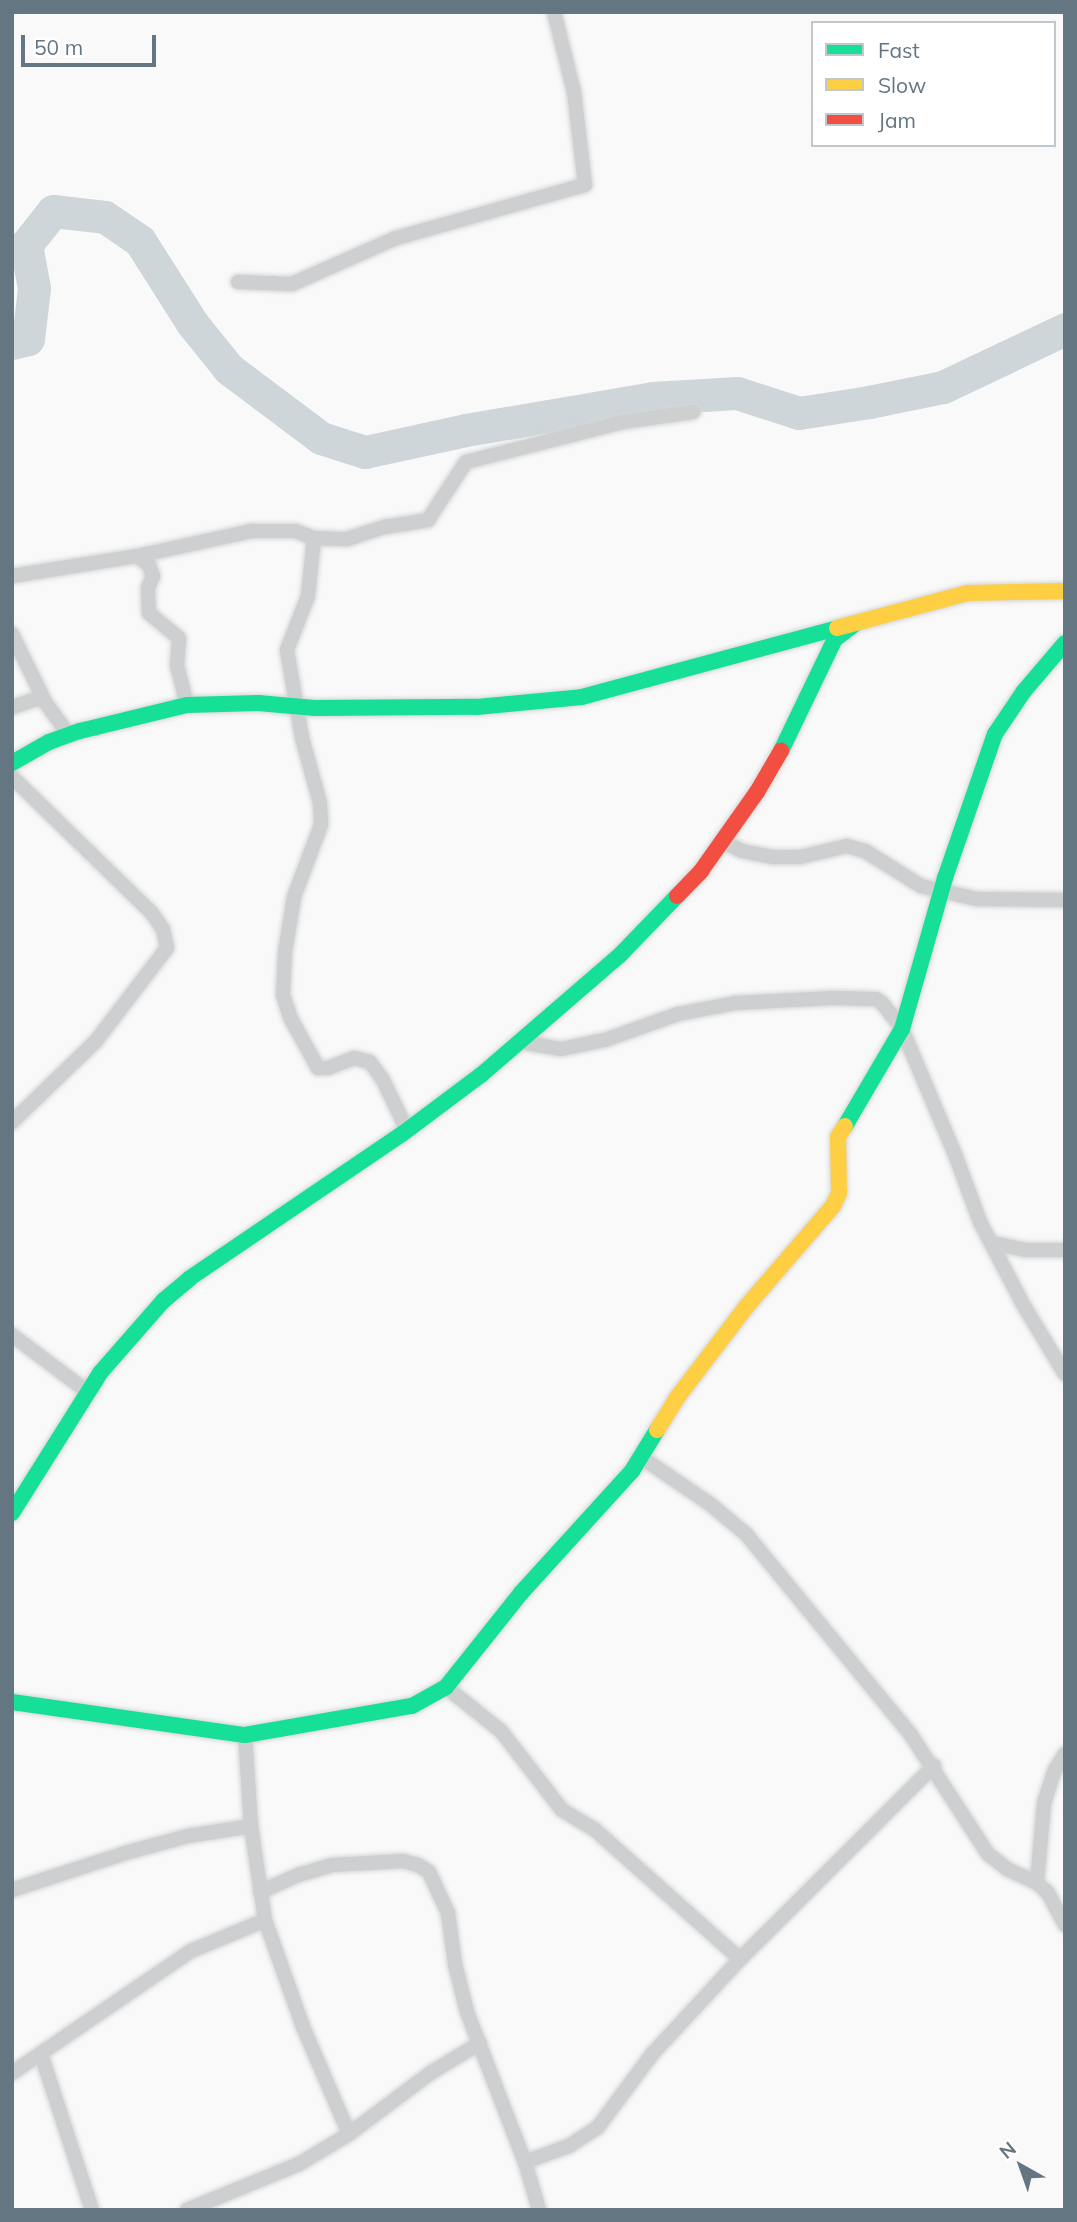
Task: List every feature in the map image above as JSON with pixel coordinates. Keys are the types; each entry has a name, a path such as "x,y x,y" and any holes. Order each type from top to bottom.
{"street":[{"path":"238,282 292,284 396,238 585,185 574,92 554,12"},
{"path":"12,576 137,556 253,531 295,531 314,538 347,539 385,527 428,520 466,462 623,422 693,412"},
{"path":"314,538 308,596 287,650 295,706 321,814 318,839 294,897 285,952 283,995 291,1019 318,1068 328,1069 354,1058 370,1062 383,1080 407,1130"},
{"path":"137,556 149,565 153,576 148,588 149,613 179,638 177,665 187,705"},
{"path":"12,763 49,742 69,735 187,705 258,703 295,706 477,708 582,696 968,593 1065,592"},
{"path":"12,1513 88,1392 141,1323 190,1278 407,1130 521,1042 620,955 701,871 723,842 792,733 835,639 856,622"},
{"path":"12,634 42,697 69,735"},
{"path":"12,1702 245,1735 412,1706 446,1687 521,1593 587,1524 640,1457 676,1399 746,1307 834,1206 839,1193 836,1156 838,1138 849,1114 876,1076 902,1029 942,891 995,734 1024,691 1065,643"},
{"path":"12,707 42,697"},
{"path":"12,777 151,912 163,929 167,948 96,1041 12,1122"},
{"path":"723,842 742,851 774,857 800,857 841,847 856,848 921,886 978,899 1065,900"},
{"path":"521,1042 561,1049 605,1040 678,1014 735,1003 832,998 876,999 890,1011 902,1029 956,1157 966,1190 1024,1306 1065,1374"},
{"path":"993,1243 1026,1250 1065,1250"},
{"path":"12,1335 88,1392"},
{"path":"640,1457 710,1504 746,1534 911,1735 934,1766 971,1831 988,1854 1007,1868 1037,1883 1048,1893 1065,1926"},
{"path":"446,1687 501,1731 562,1810 594,1829 740,1959"},
{"path":"245,1735 251,1826 265,1920 303,2027 349,2134"},
{"path":"1037,1883 1044,1803 1065,1755"},
{"path":"525,2162 569,2146 598,2127 653,2053 740,1959 934,1766"},
{"path":"12,1891 125,1853 188,1836 251,1826"},
{"path":"260,1892 298,1875 333,1865 403,1861 418,1865 429,1872 448,1913 455,1964 480,2043 525,2162 539,2210"},
{"path":"12,2073 191,1951 265,1920"},
{"path":"187,2210 299,2164 349,2134 432,2072 480,2043"},
{"path":"41,2054 92,2210"}],"waterway":[{"path":"12,343 28,339 34,288 26,245 53,211 105,217 140,241 192,323 229,369 321,438 365,452 466,430 653,398 737,393 799,413 869,402 943,387 1065,329"}],"traffic: fast":[{"path":"781,751 835,639 856,623"},
{"path":"12,763 49,742 80,731 187,705 258,703 315,708 477,707 582,697 837,628"},
{"path":"845,1126 902,1029 945,878 995,734 1024,691 1065,643"},
{"path":"12,1513 100,1373 163,1301 190,1278 402,1134 481,1075 620,955 677,896"},
{"path":"12,1702 245,1735 412,1706 446,1687 521,1593 632,1471 657,1430"}],"traffic: slow":[{"path":"837,628 968,593 1065,591"},
{"path":"657,1430 676,1399 746,1307 833,1206 839,1193 838,1137 845,1126"}],"traffic: jam":[{"path":"677,896 701,871 757,792 781,751"}]}
